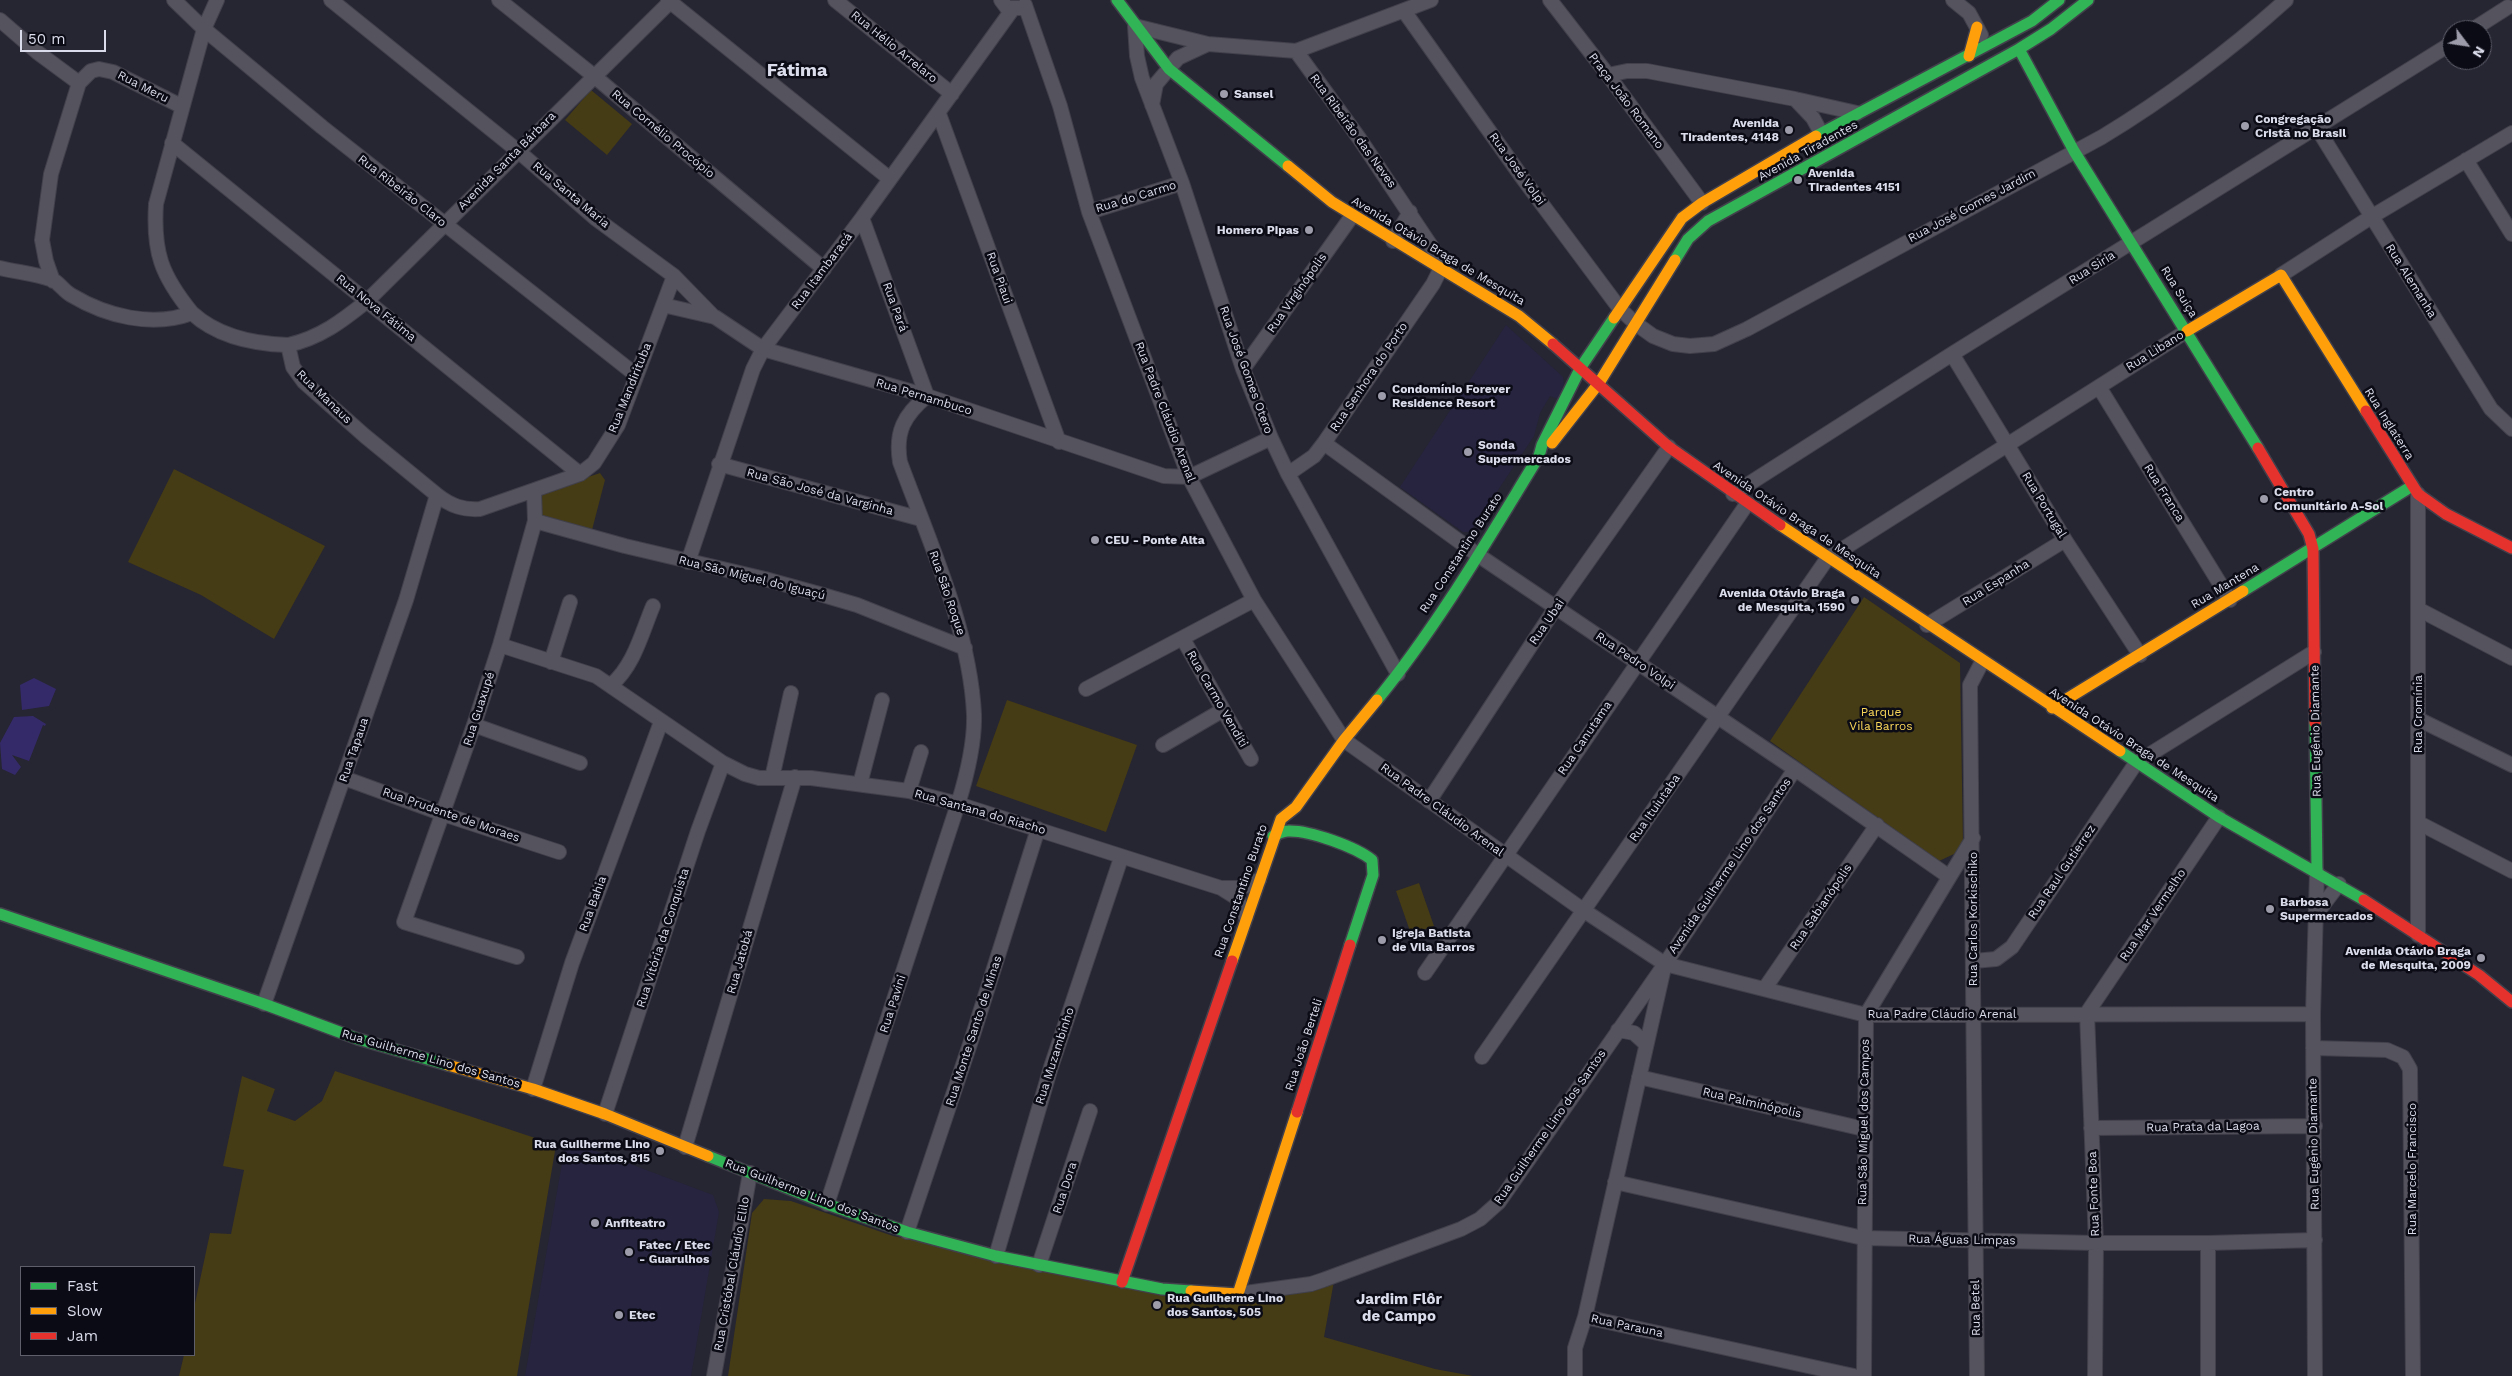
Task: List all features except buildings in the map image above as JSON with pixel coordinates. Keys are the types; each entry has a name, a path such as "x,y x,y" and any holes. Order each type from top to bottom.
{"street":[{"name":"Rua Ribeirão Claro","path":"174,0 204,29 322,127 636,375"},
{"path":"217,0 204,29 181,106 156,204 154,232 157,251 164,272 178,296 199,320 225,334 247,341 288,345"},
{"name":"Rua Santa Maria","path":"331,0 518,151 595,218 674,276 715,317"},
{"name":"Rua Cornélio Procópio","path":"499,0 594,76 824,269"},
{"name":"Rua Hélio Arrelaro","path":"835,0 952,94"},
{"path":"1000,0 1003,5 1022,5"},
{"name":"Avenida Otávio Braga de Mesquita","path":"1117,0 1169,69 1352,216 1440,270 1500,303 1599,383 1669,447 1733,494 1827,559 2219,817 2339,884 2479,975 2512,1002"},
{"path":"1135,26 1208,44 1296,51 1431,0"},
{"name":"Praça João Romano","path":"1550,0 1702,203"},
{"path":"1953,0 1969,13 1997,62"},
{"name":"Avenida Tiradentes","path":"1581,368 1682,218 1702,203 1821,133 1970,56 2032,21 2059,0"},
{"name":"Avenida Tiradentes","path":"1599,383 1688,239 1708,221 1997,62 2051,29 2088,0"},
{"name":"Rua José Gomes Jardim","path":"1636,323 1653,336 1673,344 1690,346 1714,344 1747,328 2131,120 2200,69 2286,0"},
{"path":"670,1 890,179"},
{"name":"Avenida Santa Bárbara","path":"288,345 306,341 322,334 341,322 367,301 670,1"},
{"name":"Rua Itambaracá","path":"688,562 719,464 753,369 763,349 862,218 952,94 1022,5"},
{"name":"Rua Padre Cláudio Arenal","path":"1022,5 1060,106 1089,212 1189,477 1254,600 1344,740 1505,855 1665,964 1866,1015 1974,1016 2087,1013 2313,1014"},
{"path":"2488,20 2508,7"},
{"name":"Rua José Volpi","path":"1404,11 1524,180 1620,309 1636,323"},
{"path":"0,20 37,52 79,84 51,174 45,209 42,240 46,261 53,281"},
{"name":"Rua José Gomes Otero","path":"1135,26 1137,56 1152,105 1182,183 1243,369 1271,438 1288,474 1398,674"},
{"path":"1970,56 1977,27"},
{"path":"1152,105 1156,84 1178,58 1208,44"},
{"name":"Rua Siria","path":"1733,494 1952,354 2442,48"},
{"name":"Rua Suiça","path":"2019,49 2074,151 2187,331 2304,524 2313,549"},
{"name":"Rua Ribeirão das Neves","path":"1296,51 1410,212 1439,258 1440,270"},
{"name":"Rua Meru","path":"79,84 91,71 106,70 181,106"},
{"path":"1608,75 1627,71 1647,71 1795,99 1857,114"},
{"path":"1795,99 1813,118 1821,133"},
{"name":"Rua Piaui","path":"938,114 1059,442"},
{"name":"Rua Alemanha","path":"2316,128 2491,409 2512,429"},
{"name":"Rua Libano","path":"1827,559 2007,443 2187,331 2281,275 2371,217 2512,133"},
{"name":"Rua Nova Fátima","path":"172,144 580,474"},
{"path":"2466,160 2512,234"},
{"name":"Rua do Carmo","path":"1089,212 1182,183"},
{"path":"1393,241 1410,212"},
{"name":"Rua Virginópolis","path":"1243,369 1352,216"},
{"name":"Rua Pará","path":"862,218 927,396"},
{"path":"0,268 53,281 68,294 85,303 124,317 160,320 178,318 192,313"},
{"name":"Rua Senhora do Porto","path":"1288,474 1314,456 1324,443 1433,284 1440,270"},
{"name":"Rua Inglaterra","path":"2281,275 2415,490 2446,514 2512,548"},
{"name":"Rua Mandirituba","path":"534,491 580,474 594,463 605,448 618,425 674,276"},
{"name":"Rua Pernambuco","path":"663,305 715,317 763,349 927,396 1148,472 1164,476 1189,477"},
{"name":"Rua Manaus","path":"288,345 293,367 304,382 365,436 446,502 466,510 480,509 534,491"},
{"name":"Rua Portugal","path":"1952,354 2065,540 2140,655"},
{"name":"Rua Constantino Burato","path":"1122,1282 1273,836 1281,819 1296,807 1344,740 1398,674 1478,555 1539,456 1542,445 1581,368"},
{"name":"Rua Constantino Burato","path":"1539,456 1548,448 1599,383"},
{"name":"Rua Franca","path":"2099,387 2230,600"},
{"name":"Rua São Roque","path":"927,396 908,414 899,434 897,446 900,462 965,648 974,716 968,771 958,804"},
{"path":"1189,477 1271,438"},
{"name":"Rua Pedro Volpi","path":"1324,443 1478,555 1718,716 1948,876"},
{"name":"Rua Ubai","path":"1429,801 1556,608 1669,447"},
{"name":"Rua São José da Varginha","path":"719,464 921,519"},
{"name":"Rua Mantena","path":"2052,708 2313,549 2415,490"},
{"name":"Rua Cromínia","path":"2415,490 2418,610 2418,935"},
{"name":"Rua Guaxupé","path":"517,957 404,922 474,725 500,645 536,521 534,491"},
{"name":"Rua Tapaua","path":"264,1004 406,600 437,495"},
{"name":"Rua Canutama","path":"1425,972 1747,504"},
{"name":"Rua São Miguel do Iguaçú","path":"536,521 688,562 765,579 856,605 965,648"},
{"name":"Rua Espanha","path":"1927,625 2065,540"},
{"name":"Rua Eugênio Diamante","path":"2313,549 2319,844 2313,1014 2315,1376"},
{"name":"Rua Ituiutaba","path":"1482,1057 1827,559"},
{"path":"1086,689 1254,600"},
{"path":"551,662 570,602"},
{"path":"611,685 629,663 653,606"},
{"path":"2418,610 2512,658"},
{"name":"Rua Carmo Venditi","path":"1183,639 1251,759"},
{"name":"Rua Santana do Riacho","path":"500,645 582,671 611,685 661,722 723,763 759,778 795,777 860,784 908,791 958,804 1121,858 1220,888 1237,898 1246,916"},
{"path":"2136,762 2314,652"},
{"name":"Rua Carlos Korkischiko","path":"1975,1240 1973,838 1970,685 1982,662"},
{"path":"772,778 792,693"},
{"path":"860,784 882,700"},
{"path":"1163,745 1224,710"},
{"path":"2418,719 2512,765"},
{"name":"Rua Bahia","path":"533,1088 572,963 661,722"},
{"path":"474,725 580,763"},
{"path":"908,791 921,752"},
{"name":"Rua Raul Gutierrez","path":"1974,961 1996,959 2012,947 2136,762"},
{"name":"Rua Vitória da Conquista","path":"604,1114 723,763"},
{"name":"Avenida Guilherme Lino dos Santos","path":"1665,964 1795,769"},
{"name":"Rua Jatobá","path":"685,1148 795,777"},
{"name":"Rua Prudente de Moraes","path":"344,778 442,814 558,852"},
{"name":"Rua Pavini","path":"827,1204 958,804"},
{"name":"Rua João Berteli","path":"1296,807 1296,820 1318,837"},
{"name":"Rua Mar Vermelho","path":"2087,1013 2219,817"},
{"path":"2419,823 2512,871"},
{"name":"Rua Sabianópolis","path":"1765,988 1877,825"},
{"name":"Rua Monte Santo de Minas","path":"907,1232 972,1038 1038,829"},
{"name":"Rua João Berteli","path":"1238,1294 1373,875 1373,862 1364,853 1318,837 1289,830 1273,836"},
{"name":"Rua São Miguel dos Campos","path":"1864,1376 1863,1238 1866,1015 1948,876 1973,838"},
{"name":"Rua Muzambinho","path":"996,1256 1051,1067 1121,858"},
{"name":"Rua Santana do Riacho","path":"1220,888 1240,888 1259,880"},
{"path":"2317,913 2339,884"},
{"name":"Rua Guilherme Lino dos Santos","path":"0,914 264,1004 358,1039 533,1088 604,1114 827,1204 907,1232 996,1256 1162,1290 1238,1294 1312,1284 1461,1229 1480,1219 1499,1202 1665,964"},
{"name":"Rua Parauna","path":"1665,964 1586,1317 1854,1376"},
{"name":"Rua Fonte Boa","path":"2087,1013 2096,1243 2095,1376"},
{"path":"1618,1030 1634,1033 1646,1044"},
{"name":"Rua Marcelo Francisco","path":"2313,1048 2388,1050 2403,1057 2410,1069 2413,1376"},
{"name":"Rua Palminópolis","path":"1639,1077 1864,1129"},
{"name":"Rua Dora","path":"1039,1265 1090,1111"},
{"name":"Rua Prata da Lagoa","path":"2091,1128 2315,1126"},
{"name":"Rua Cristóbal Cláudio Elilo","path":"714,1376 750,1173"},
{"name":"Rua Águas Limpas","path":"1616,1182 1863,1238 2096,1243 2208,1243 2315,1240"},
{"name":"Rua Betel","path":"1975,1240 1977,1376"},
{"path":"2208,1243 2208,1376"},
{"path":"1575,1376 1575,1348 1586,1317"}],"shaded area":[{"path":"1506,325 1563,377 1564,384 1558,399 1550,396 1540,413 1534,436 1470,532 1463,532 1400,487"},
{"path":"34,678 56,689 49,706 22,710 20,685"},
{"path":"33,716 46,724 45,726 43,725 29,761 12,755 21,767 15,775 2,769 0,743 14,717"},
{"name":"Fatec / Etec - Guarulhos","path":"566,1140 713,1195 719,1212 691,1376 525,1376"}],"green space":[{"path":"591,90 632,124 607,155 565,120"},
{"path":"174,469 325,546 274,639 201,595 128,562"},
{"path":"600,473 605,480 592,530 542,516 541,493"},
{"name":"Parque Vila Barros","path":"1864,597 1960,663 1963,843 1954,854 1939,861 1770,741"},
{"path":"1007,700 1137,745 1106,832 976,786"},
{"path":"1419,883 1434,926 1411,934 1396,891"},
{"path":"335,1071 556,1145 517,1376 179,1376 184,1356 195,1356 195,1303 210,1233 231,1234 244,1170 223,1166 242,1076 275,1089 267,1111 295,1121 322,1101"},
{"path":"764,1199 791,1201 893,1236 1213,1301 1334,1281 1324,1337 1435,1369 1473,1376 728,1376 752,1213"}],"traffic: fast":[{"path":"1117,0 1169,69 1288,166"},
{"path":"1816,136 2032,21 2059,0"},
{"path":"1675,260 1688,239 1708,221 2019,49 2051,29 2088,0"},
{"path":"2019,49 2074,151 2258,448"},
{"path":"1377,700 1400,671 1482,550 1539,456 1542,445 1581,367 1614,318"},
{"path":"2243,591 2412,486"},
{"path":"2315,723 2317,872"},
{"path":"2120,751 2219,817 2364,900"},
{"path":"1273,836 1286,831 1308,833 1344,845 1372,860 1373,875 1350,945"},
{"path":"0,914 264,1004 358,1039 448,1065"},
{"path":"708,1156 827,1204 907,1232 996,1256 1162,1289 1191,1291"}],"traffic: slow":[{"path":"1969,56 1977,27"},
{"path":"1614,318 1682,218 1702,203 1816,136"},
{"path":"1288,166 1332,202 1519,316 1553,344"},
{"path":"1552,443 1599,383 1675,260"},
{"path":"2187,331 2281,275 2366,411"},
{"path":"1780,525 2120,751"},
{"path":"2052,708 2243,591"},
{"path":"1232,961 1281,819 1296,807 1344,740 1377,700"},
{"path":"448,1065 533,1089 605,1114 708,1156"},
{"path":"1191,1291 1238,1294 1297,1112"}],"traffic: jam":[{"path":"1553,344 1669,447 1780,525"},
{"path":"2366,411 2418,494 2446,514 2512,548"},
{"path":"2258,448 2309,534 2313,549 2315,723"},
{"path":"2364,900 2479,975 2512,1002"},
{"path":"1297,1112 1350,945"},
{"path":"1122,1282 1232,961"}],"place":[{"name":"Sansel","path":"1224,94"},
{"name":"Congregação Cristã no Brasil","path":"2245,126"},
{"name":"Avenida Tiradentes, 4148","path":"1789,130"},
{"name":"Avenida Tiradentes 4151","path":"1798,180"},
{"name":"Homero Pipas","path":"1309,230"},
{"name":"Condomínio Forever Residence Resort","path":"1382,396"},
{"name":"Sonda Supermercados","path":"1468,452"},
{"name":"Centro Comunitário A-Sol","path":"2264,499"},
{"name":"CEU - Ponte Alta","path":"1095,540"},
{"name":"Avenida Otávio Braga de Mesquita, 1590","path":"1855,600"},
{"name":"Barbosa Supermercados","path":"2270,909"},
{"name":"Igreja Batista de Vila Barros","path":"1382,940"},
{"name":"Avenida Otávio Braga de Mesquita, 2009","path":"2481,958"},
{"name":"Rua Guilherme Lino dos Santos, 815","path":"660,1151"},
{"name":"Anfiteatro","path":"595,1223"},
{"name":"Fatec / Etec - Guarulhos","path":"629,1252"},
{"name":"Rua Guilherme Lino dos Santos, 505","path":"1157,1305"},
{"name":"Etec","path":"619,1315"}],"district":[{"name":"Fátima","path":"797,71"},
{"name":"Jardim Flôr de Campo","path":"1399,1308"}]}
